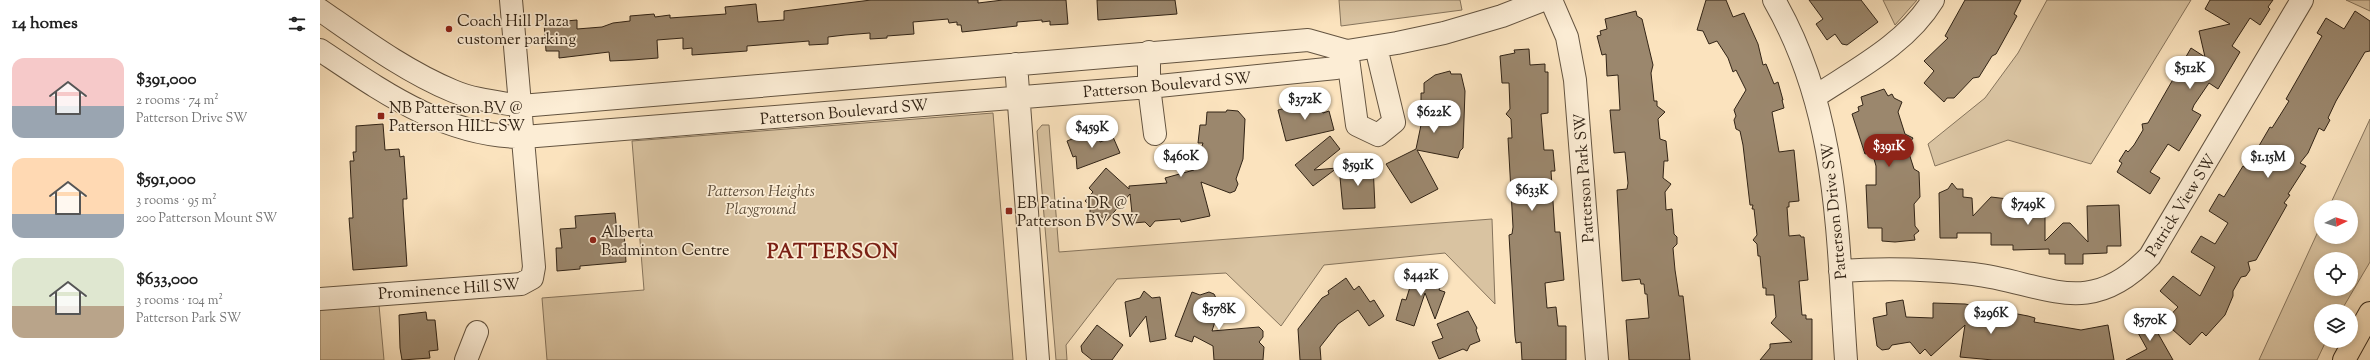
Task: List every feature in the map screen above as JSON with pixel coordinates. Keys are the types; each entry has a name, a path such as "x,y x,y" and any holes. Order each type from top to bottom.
{"highway":[{"path":"2344,360 2370,313"}],"street":[{"path":"512,0 524,137"},
{"name":"Patterson Boulevard SW","path":"320,10 364,40 429,79 454,91 484,100 521,106 1150,52 1308,40 1347,51 1376,47 1444,33 1502,16 1543,0"},
{"name":"Patterson Park SW","path":"1551,0 1568,37 1575,80 1597,360"},
{"name":"Patterson Drive SW","path":"1774,0 1805,64 1816,96 1832,172 1846,360"},
{"path":"1816,96 1875,56 1916,25 1933,0"},
{"name":"Patrick View SW","path":"1840,272 1886,268 1974,274 2065,294 2100,290 2126,278 2150,256 2302,0"},
{"path":"348,68 364,40"},
{"path":"1347,51 1357,125 1378,135 1394,122 1376,47"},
{"name":"Patterson Boulevard SW","path":"320,50 404,104 431,118 482,134 524,137 1018,96 1149,87 1336,68 1347,51"},
{"path":"1150,52 1149,87 1155,134"},
{"path":"1016,64 1038,360"},
{"name":"Prominence Hill SW","path":"320,299 521,284 528,282 533,275 534,267 524,137"},
{"path":"466,360 477,332"}],"green space":[{"path":"1339,0 1460,0 1462,10 1341,26"},
{"path":"1883,0 1917,0 1895,25"},
{"path":"2047,0 2191,0 2091,164 2008,140 1935,166 1928,144 1985,98 2018,53"},
{"path":"2346,0 2370,0 2370,11"},
{"name":"Patterson Heights Playground","path":"993,113 1013,360 547,360 542,298 644,290 632,141"},
{"path":"2370,119 2370,262 2358,282 2358,252 2314,252 2314,296 2350,296 2345,304 2314,304 2314,348 2323,348 2317,360 2259,360 2314,240 2314,244 2358,244 2358,200 2332,200"},
{"path":"1042,125 1049,125 1059,252 1492,219 1495,304 1445,253 1324,265 1281,326 1226,273 1117,279 1066,345 1067,360 1056,360 1037,131"},
{"path":"379,305 384,360 320,360 320,310"}],"building":[{"path":"871,0 978,0 978,3 1003,0 1066,0 1068,24 1050,25 1050,21 1042,22 1042,20 1017,22 1017,26 962,32 961,25 957,25 957,22 949,23 948,19 913,22 914,34 887,36 887,38 870,39 870,33 845,35 828,37 828,44 809,45 809,41 747,46 747,51 692,55 692,48 683,49 683,38 657,40 658,58 632,60 610,61 609,52 559,58 559,51 546,51 544,23 577,20 577,29 602,27 613,23 630,21 630,16 654,14 655,17 670,15 670,18 726,14 725,7 756,4 758,22 784,20 784,11"},
{"path":"1097,0 1175,0 1177,14 1098,20"},
{"path":"1706,0 1726,0 1733,17 1744,13 1758,44 1763,65 1766,64 1774,84 1778,82 1784,108 1772,112 1779,152 1794,150 1799,201 1789,202 1789,207 1787,207 1789,236 1800,235 1801,237 1804,237 1808,280 1799,281 1802,315 1806,315 1806,319 1812,319 1812,360 1760,360 1770,348 1770,344 1792,342 1771,323 1776,317 1774,295 1766,295 1766,288 1763,288 1760,256 1758,256 1757,244 1753,240 1757,235 1754,209 1752,209 1753,205 1750,205 1740,131 1736,129 1734,120 1736,116 1734,110 1746,90 1736,70 1733,72 1728,58 1717,41 1709,44 1703,31 1697,30"},
{"path":"1809,0 1861,0 1878,22 1847,45 1842,44 1835,34 1827,40 1816,24 1823,19"},
{"path":"1965,0 2021,0 2014,14 2017,16 1996,54 1992,56 1979,77 1973,78 1954,98 1947,98 1944,102 1924,83 1934,71 1924,61 1948,38 1945,36"},
{"path":"2210,0 2273,0 2268,7 2270,9 2260,25 2250,18 2232,46 2240,52 2218,89 2209,83 2194,105 2192,110 2201,115 2179,151 2168,144 2150,172 2160,178 2150,194 2117,172 2122,163 2119,161 2126,150 2128,152 2134,145 2143,130 2142,124 2148,123 2191,48 2205,57 2199,31 2230,24 2205,9"},
{"path":"1636,11 1637,16 1642,19 1653,65 1651,73 1654,101 1657,101 1657,106 1665,112 1658,119 1660,139 1666,141 1668,161 1664,161 1663,178 1671,184 1665,192 1666,210 1672,209 1674,234 1677,237 1677,244 1673,248 1675,270 1679,296 1683,296 1690,360 1629,360 1626,320 1649,318 1647,294 1645,294 1644,284 1641,284 1640,279 1622,281 1617,190 1627,189 1628,183 1625,152 1614,153 1610,110 1620,110 1618,75 1607,76 1606,54 1602,55 1597,36 1601,35 1600,31 1607,29 1605,19"},
{"path":"2355,11 2370,21 2370,51 2365,52 2336,101 2328,118 2330,120 2324,131 2319,128 2308,153 2300,163 2306,166 2288,194 2290,195 2284,203 2287,205 2256,260 2248,262 2250,270 2246,276 2241,277 2233,291 2233,296 2225,315 2206,336 2202,332 2190,345 2164,322 2178,307 2160,291 2173,276 2200,296 2215,267 2191,252 2201,236 2215,244 2228,223 2209,211 2219,194 2224,197 2243,166 2246,168 2270,127 2272,128 2289,101 2286,99 2322,36 2317,33 2326,18 2344,29"},
{"path":"1529,49 1530,65 1545,64 1545,72 1548,72 1548,113 1541,114 1544,150 1553,150 1555,171 1551,171 1555,232 1560,232 1564,280 1545,283 1547,308 1556,307 1558,326 1566,326 1566,360 1522,360 1521,342 1516,343 1515,336 1509,235 1512,234 1513,227 1508,138 1512,138 1511,119 1506,114 1510,109 1509,83 1502,83 1500,56 1515,53 1514,50"},
{"path":"1450,71 1451,74 1461,74 1465,91 1463,148 1460,151 1458,158 1417,150 1438,189 1411,203 1386,164 1416,149 1421,125 1421,93 1424,93 1424,83 1435,75"},
{"path":"1884,89 1888,96 1892,94 1894,98 1902,102 1898,112 1905,134 1913,138 1907,147 1914,169 1919,172 1920,197 1914,204 1915,226 1919,231 1914,235 1915,240 1895,242 1882,241 1882,228 1868,228 1866,185 1876,185 1876,166 1872,152 1865,154 1852,114 1859,111 1858,107 1863,105 1861,97"},
{"path":"1319,100 1323,113 1329,111 1334,130 1286,141 1278,110"},
{"path":"1227,110 1238,111 1245,119 1243,159 1236,179 1238,184 1235,191 1230,193 1201,182 1210,216 1181,222 1180,219 1155,221 1150,227 1145,222 1133,223 1130,194 1106,221 1097,213 1090,213 1090,206 1085,201 1093,192 1089,188 1106,168 1129,189 1129,186 1167,183 1165,178 1194,170 1203,143 1198,143 1200,125 1206,125 1207,112 1226,112"},
{"path":"383,124 385,150 399,149 400,157 404,156 407,199 403,199 403,206 407,266 353,270 349,218 353,218 350,161 354,161 353,152 356,152 356,126"},
{"path":"1095,130 1100,142 1113,137 1120,153 1077,169 1076,156 1073,157 1067,141"},
{"path":"1330,136 1340,149 1314,170 1337,168 1313,186 1295,165"},
{"path":"1373,164 1375,208 1343,209 1339,167"},
{"path":"1952,183 1957,189 1963,189 1963,197 1972,198 1973,216 1991,197 2008,199 2008,208 2045,210 2045,241 2063,223 2070,223 2088,242 2087,206 2119,205 2121,246 2107,246 2107,253 2083,254 2083,264 2065,264 2065,254 2049,254 2049,249 2013,250 2013,245 1991,245 1991,233 1957,233 1957,238 1940,238 1939,193 1948,189"},
{"name":"Alberta Badminton Centre","path":"615,213 617,232 624,231 626,262 580,266 580,269 557,271 556,248 562,248 560,229 576,228 575,216"},
{"path":"1432,270 1431,272 1442,283 1439,290 1445,292 1435,319 1425,293 1414,326 1396,320 1402,299 1406,300 1414,274 1419,275"},
{"path":"1346,278 1354,290 1359,286 1370,302 1374,300 1384,316 1369,326 1358,310 1338,324 1320,347 1321,360 1300,360 1298,329 1322,298 1329,294 1328,291"},
{"path":"1144,291 1152,298 1160,297 1166,339 1150,342 1146,316 1130,337 1125,302 1140,298"},
{"path":"1192,292 1200,295 1209,292 1214,294 1220,306 1212,331 1259,327 1263,331 1263,337 1259,342 1264,347 1263,360 1214,360 1213,346 1194,336 1192,342 1175,336"},
{"path":"1903,300 1906,317 1933,318 1933,303 1965,304 2028,316 2035,318 2034,322 2081,330 2108,325 2114,360 1993,360 1960,357 1965,325 1931,356 1925,349 1920,354 1910,342 1892,345 1889,349 1882,350 1877,346 1873,318 1887,315 1886,303"},
{"path":"1468,311 1477,328 1476,330 1480,341 1470,345 1467,351 1463,349 1439,359 1432,342 1443,338 1437,324"},
{"path":"426,312 427,320 435,320 438,350 429,351 430,358 402,360 399,315"},
{"path":"2147,314 2173,360 2126,360 2147,349 2132,322"},
{"path":"1097,325 1123,345 1112,360 1092,360 1082,352 1081,346"}],"place":[{"name":"Coach Hill Plaza customer parking","path":"449,29"},
{"name":"NB Patterson BV @ Patterson HILL SW","path":"381,116"},
{"name":"EB Patina DR @ Patterson BV SW","path":"1009,211"},
{"name":"Alberta Badminton Centre","path":"593,240"}],"district":[{"name":"PATTERSON","path":"833,251"}]}
